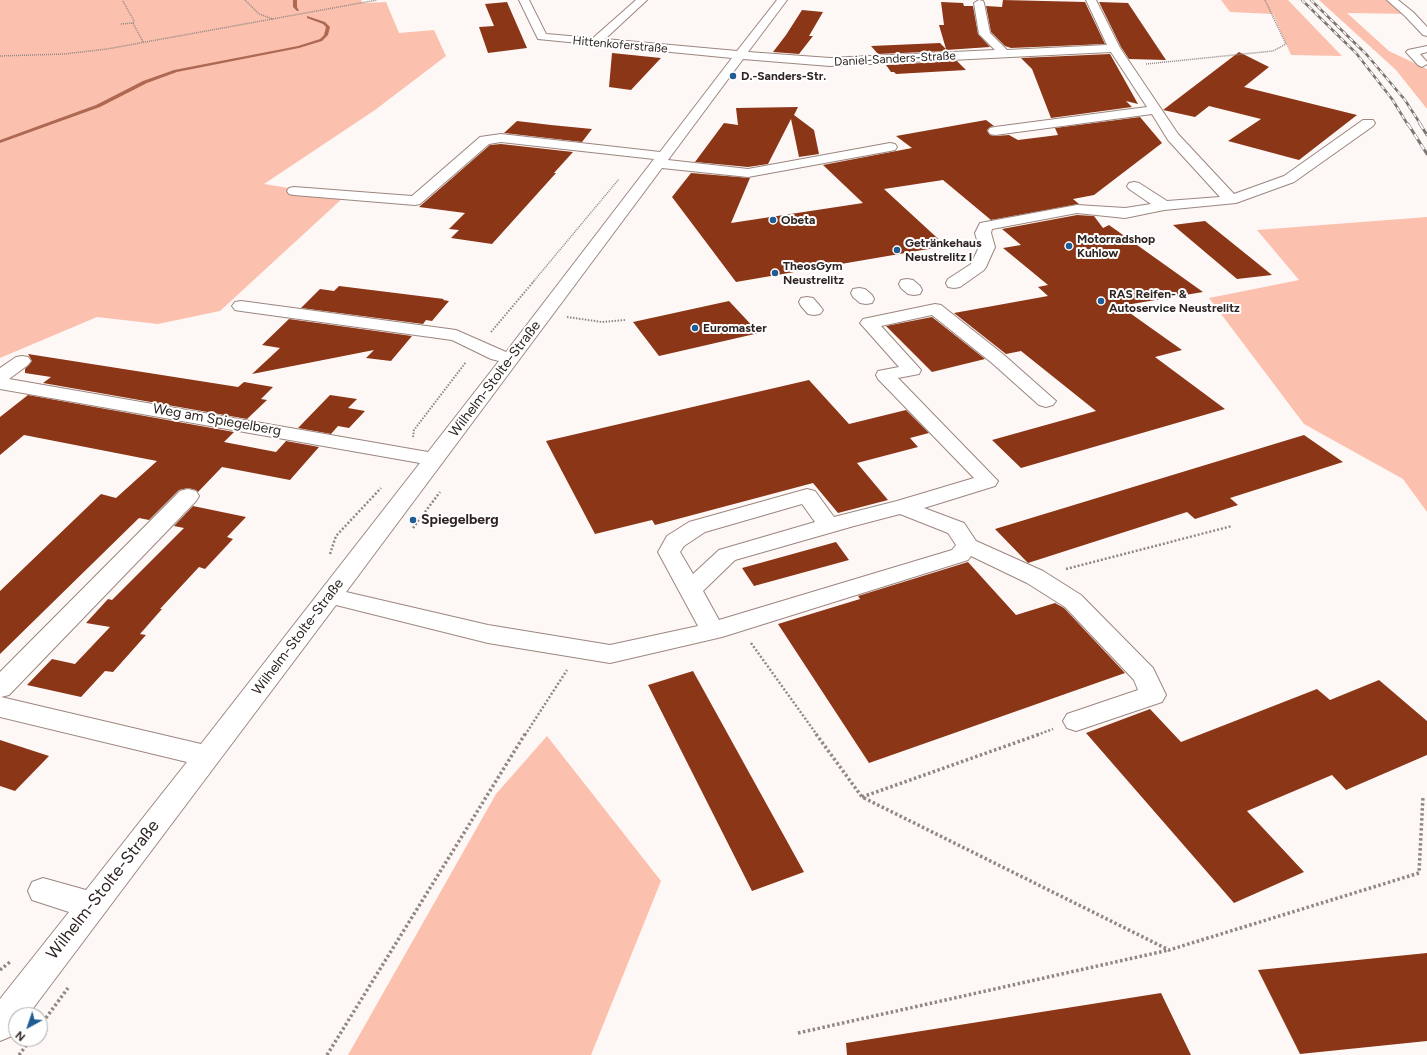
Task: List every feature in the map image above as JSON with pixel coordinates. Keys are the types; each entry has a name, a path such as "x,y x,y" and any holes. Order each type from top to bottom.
{"street":[{"name":"Hittenkoferstraße","path":"524,0 542,38 739,55"},
{"path":"595,42 642,0"},
{"name":"Wilhelm-Stolte-Straße","path":"0,1024 330,596 782,0"},
{"path":"1091,0 1114,48 1173,136 1231,200"},
{"path":"1392,0 1425,28"},
{"path":"979,3 985,34 1004,53"},
{"name":"Daniel-Sanders-Straße","path":"739,55 830,62 1114,48"},
{"path":"1422,63 1412,52 1427,49"},
{"path":"995,131 1155,110"},
{"path":"954,283 978,268 987,247 983,233 985,226 1077,209 1125,213 1164,206 1231,200 1288,179 1368,123"},
{"path":"294,192 415,201 485,140 501,138 641,153 660,160 748,173 890,147"},
{"path":"1134,186 1164,206"},
{"path":"241,306 456,335 497,355 510,358"},
{"path":"691,590 727,555 828,526 902,507 988,481 885,375 912,370 869,323 935,309 998,359 1046,401"},
{"path":"0,376 22,361"},
{"name":"Weg am Spiegelberg","path":"0,383 434,459"},
{"path":"0,688 188,496"},
{"path":"714,631 669,552 675,541 697,527 807,496 828,526"},
{"path":"902,507 956,528 968,546 1034,577 1073,601 1144,675 1153,695 1076,721"},
{"path":"330,596 488,634 610,654 714,631 738,624 960,555 968,546"},
{"path":"0,707 206,756"},
{"path":"43,891 91,905"}],"path":[{"path":"245,0 253,9 266,17 274,19"},
{"path":"0,56 82,52 207,32 377,0"},
{"path":"1127,66 1273,51 1286,44 1265,0"},
{"path":"122,1 134,20 132,23 143,42"},
{"path":"121,24 132,23"},
{"path":"410,455 414,430 479,346 641,153"},
{"path":"545,313 602,322 624,320"},
{"path":"1034,577 1232,526"},
{"path":"738,624 862,798 1169,950"},
{"path":"327,1055 528,728 580,650"},
{"path":"862,798 1076,721"},
{"path":"798,1033 1169,950 1419,873 1423,796"}],"shaded area":[{"path":"0,0 361,0 363,3 386,2 399,33 434,30 446,56 375,110 264,184 344,197 220,311 158,324 97,317 0,358"},
{"path":"1221,0 1288,0 1342,56 1291,55 1273,14 1230,12"},
{"path":"1319,0 1392,0 1409,14 1347,13 1389,51 1427,69 1427,109 1396,70"},
{"path":"1427,217 1427,512 1403,479 1304,424 1209,298 1299,280 1257,230"},
{"path":"547,736 661,881 591,1055 348,1055 496,794"}],"building":[{"path":"1003,0 1085,2 1105,44 1011,48 1005,46 991,32 986,6 1002,7"},
{"path":"507,2 527,48 488,53 479,27 494,26 485,4"},
{"path":"941,2 963,3 964,6 973,6 978,34 990,47 946,50 948,51 878,54 871,46 940,43 946,49 939,25 944,25"},
{"path":"1099,2 1128,3 1166,60 1129,59 1121,47"},
{"path":"802,10 823,12 809,36 813,36 799,54 773,52 786,35"},
{"path":"1239,52 1269,67 1244,87 1357,115 1299,160 1228,141 1261,119 1209,106 1195,117 1163,110"},
{"path":"612,53 661,58 631,90 609,87"},
{"path":"1110,54 1138,104 1126,101 1132,107 1051,118 1032,69 1021,58"},
{"path":"957,61 966,70 896,74 891,72 886,65"},
{"path":"798,107 794,115 814,130 819,154 799,157 791,119 768,164 748,167 695,162 724,123 738,125 736,108"},
{"path":"1140,117 1162,143 1094,195 1073,199 1079,204 991,220 943,180 884,189 946,246 736,282 672,197 691,173 750,178 731,223 863,203 823,165 912,148 896,136 986,120 994,126 987,130 990,135 1009,135 1018,140 1058,135 1055,128"},
{"path":"517,121 592,129 582,142 504,133"},
{"path":"501,144 573,152 492,244 451,238 459,230 449,229 465,213 419,207 490,145"},
{"path":"1077,215 1094,216 1103,228 1109,225 1203,292 1120,306 1182,350 1155,357 1225,409 1021,468 992,440 1096,411 1021,351 1006,354 954,313 1048,296 1038,287 1048,285 1003,248 1021,245 1002,229"},
{"path":"1205,221 1272,275 1237,279 1173,225"},
{"path":"339,286 444,299 443,300 449,301 432,321 426,320 423,324 301,308 320,289 334,291"},
{"name":"Euromaster","path":"729,301 759,333 659,356 633,322"},
{"path":"932,317 985,359 932,372 886,326"},
{"path":"289,319 412,336 391,361 366,358 374,350 252,374 280,348 262,345"},
{"path":"28,354 238,387 244,382 273,387 261,399 267,400 247,419 43,383 51,377 25,373 25,369 32,361"},
{"path":"809,380 849,424 906,410 929,433 910,438 918,447 857,463 888,500 838,513 813,483 655,525 652,520 595,534 546,441"},
{"path":"28,395 234,432 224,442 276,452 286,441 319,447 290,480 222,467 198,492 188,488 179,490 149,520 139,518 0,654 0,591 101,494 116,498 157,461 24,435 0,455 0,417"},
{"path":"330,395 357,399 348,408 365,411 349,428 338,426 331,434 298,428"},
{"path":"1304,435 1343,462 1230,498 1238,505 1195,519 1187,512 1028,563 995,529"},
{"path":"193,506 246,517 227,537 233,539 205,569 199,567 160,609 162,609 140,634 146,635 113,672 105,671 81,697 27,685 52,659 75,664 110,627 86,623 108,599 112,600 184,528 174,526"},
{"path":"836,542 849,560 754,586 742,568"},
{"path":"968,562 1016,615 1055,603 1064,608 1125,673 869,763 778,624 860,599 858,596"},
{"path":"693,671 804,872 752,891 648,685"},
{"path":"1379,680 1427,721 1427,755 1346,790 1332,775 1247,811 1304,872 1234,903 1086,733 1150,709 1181,742 1317,689 1330,700"},
{"path":"0,740 49,756 15,791 0,786"},
{"path":"1427,953 1427,1041 1300,1054 1258,970"},
{"path":"1161,993 1191,1055 847,1055 846,1043"}],"waterway":[{"path":"295,0 295,7 298,10"},
{"path":"0,142 98,106 145,82 176,71 299,47 321,40 326,35 328,27 324,23 308,17"}],"railway":[{"path":"1302,0 1356,53 1392,99 1408,125"},
{"path":"1311,0 1367,55 1405,100 1421,125"},
{"path":"1408,124 1427,154"},
{"path":"1420,124 1427,135"}],"place":[{"name":"D.-Sanders-Str.","path":"733,76"},
{"name":"Obeta","path":"773,220"},
{"name":"Motorradshop Kuhlow","path":"1069,246"},
{"name":"Getränkehaus Neustrelitz I","path":"897,250"},
{"name":"TheosGym Neustrelitz","path":"775,273"},
{"name":"RAS Reifen- & Autoservice Neustrelitz","path":"1101,301"},
{"name":"Euromaster","path":"695,328"},
{"name":"Spiegelberg","path":"413,520"}]}
